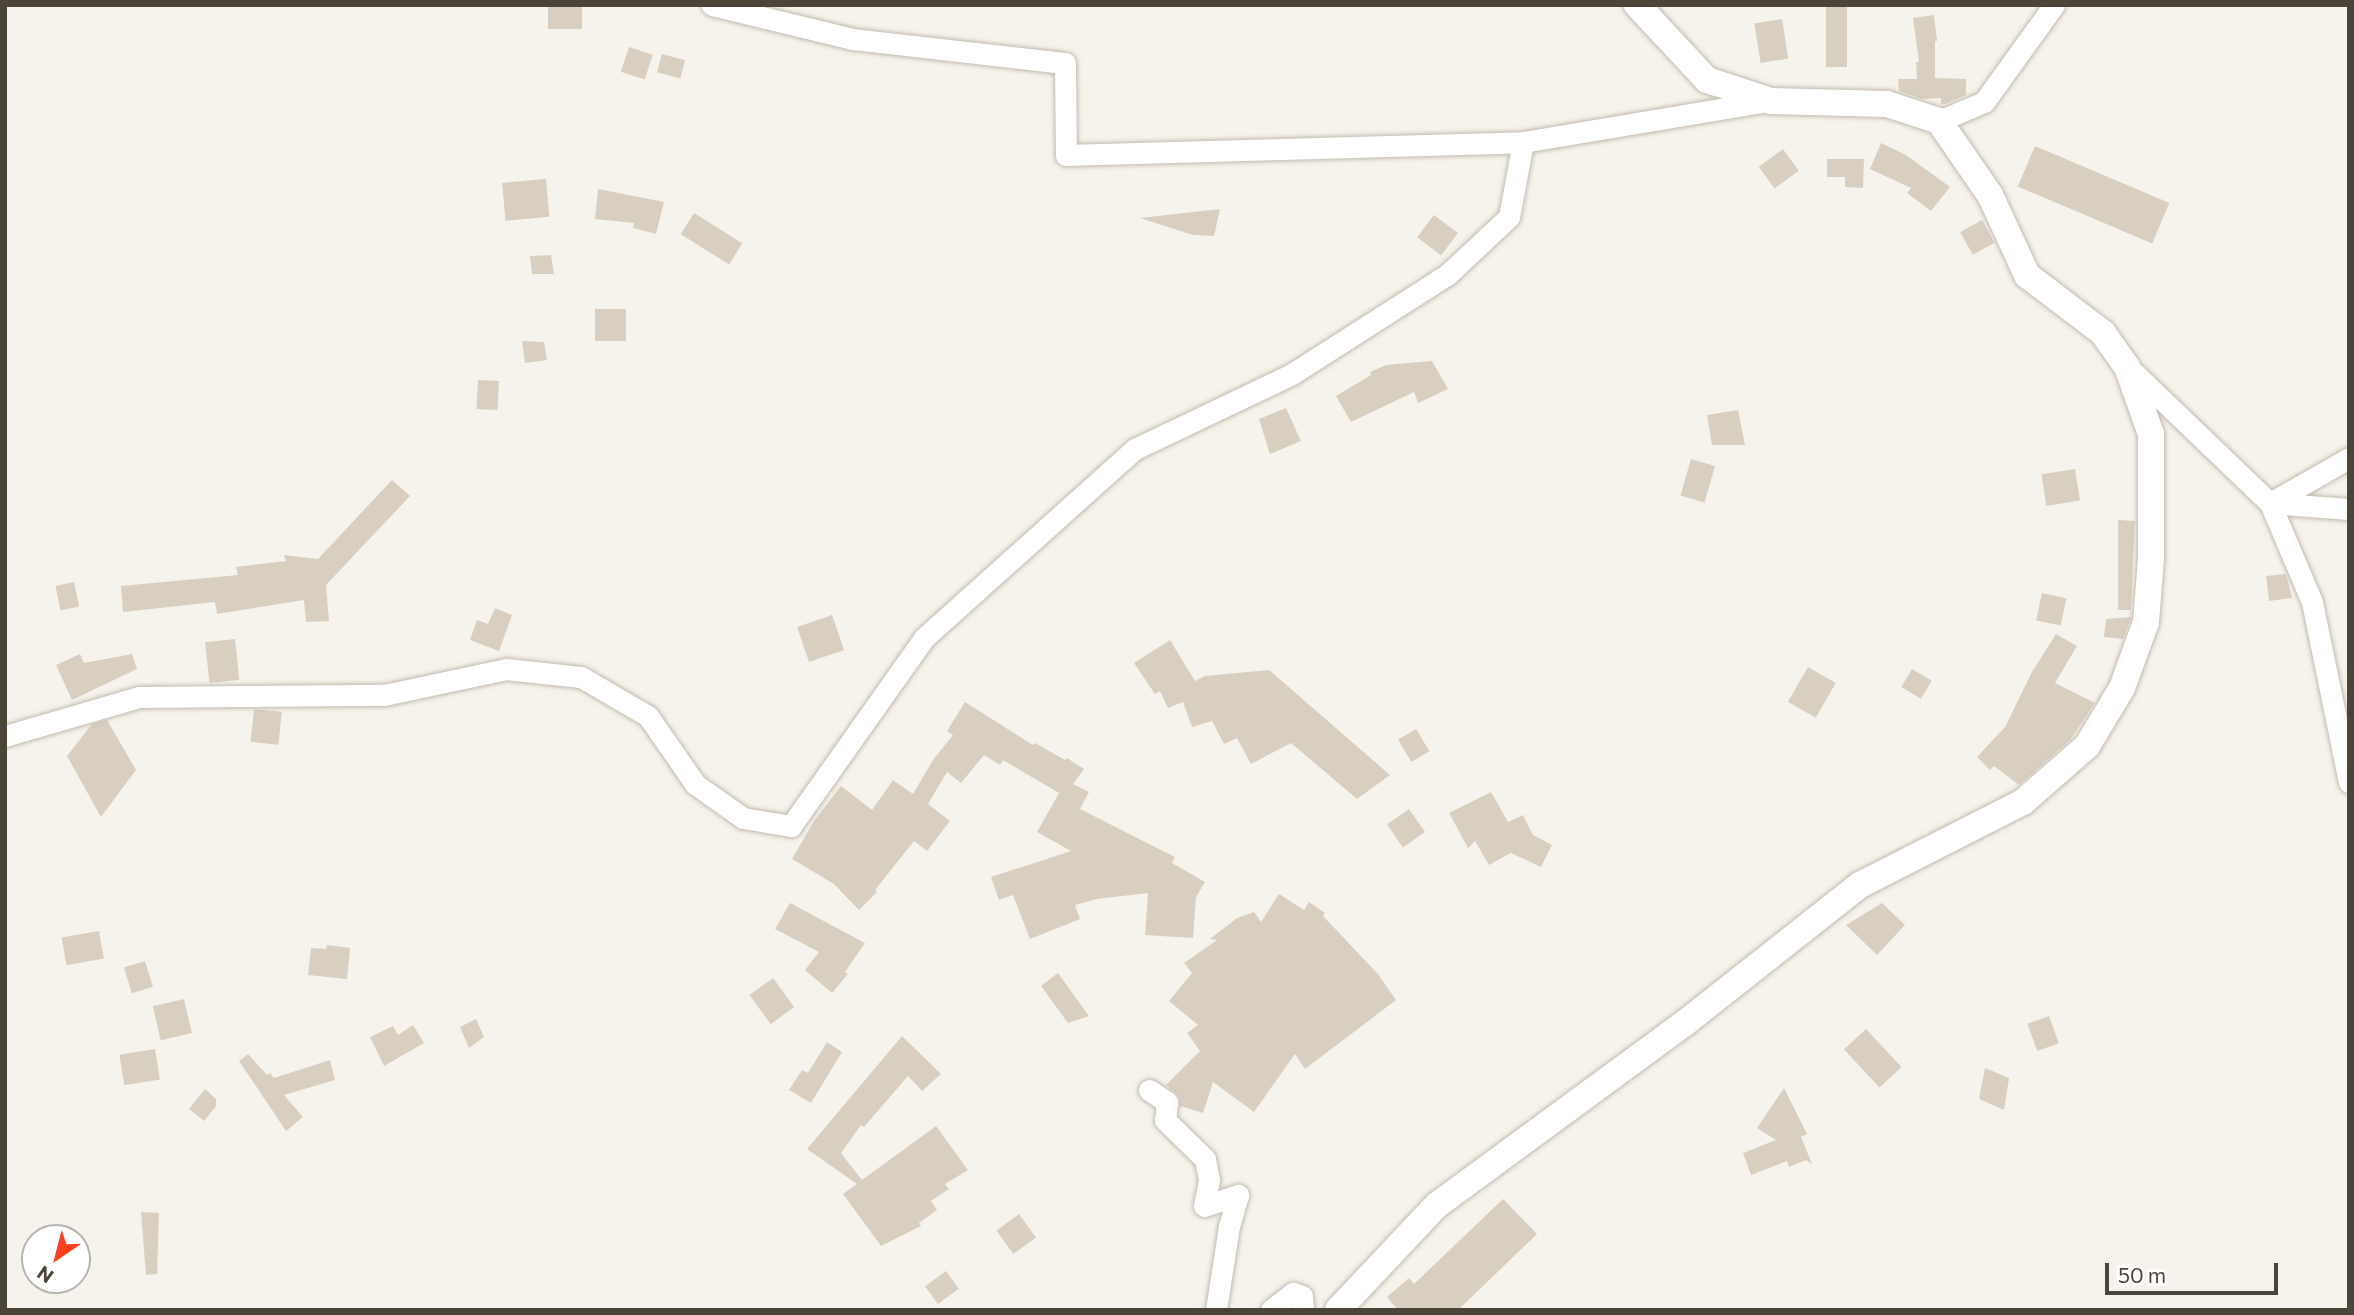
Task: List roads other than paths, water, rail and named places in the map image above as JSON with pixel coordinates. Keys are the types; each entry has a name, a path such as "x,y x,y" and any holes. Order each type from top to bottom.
{"street":[{"path":"712,5 853,39 1065,63 1066,155 1523,142 1771,101 1887,104 1939,121 1990,195 2027,275 2103,333 2127,367 2270,503 2312,602 2349,782"},
{"path":"1637,5 1707,80 1771,101"},
{"path":"1939,121 1984,102 2054,5"},
{"path":"5,736 139,697 384,695 506,669 581,677 648,716 695,784 743,818 791,826 924,638 1135,449 1292,373 1447,275 1509,217 1523,142"},
{"path":"1338,1310 1437,1205 1685,1023 1860,885 2023,802 2087,746 2122,688 2146,622 2151,558 2151,434 2127,367"},
{"path":"2270,503 2349,458"},
{"path":"2270,503 2349,509"},
{"path":"1149,1090 1167,1102 1165,1120 1205,1159 1209,1180 1204,1206 1238,1195 1229,1226 1216,1310"},
{"path":"1271,1310 1293,1293 1302,1296 1303,1310"}]}
